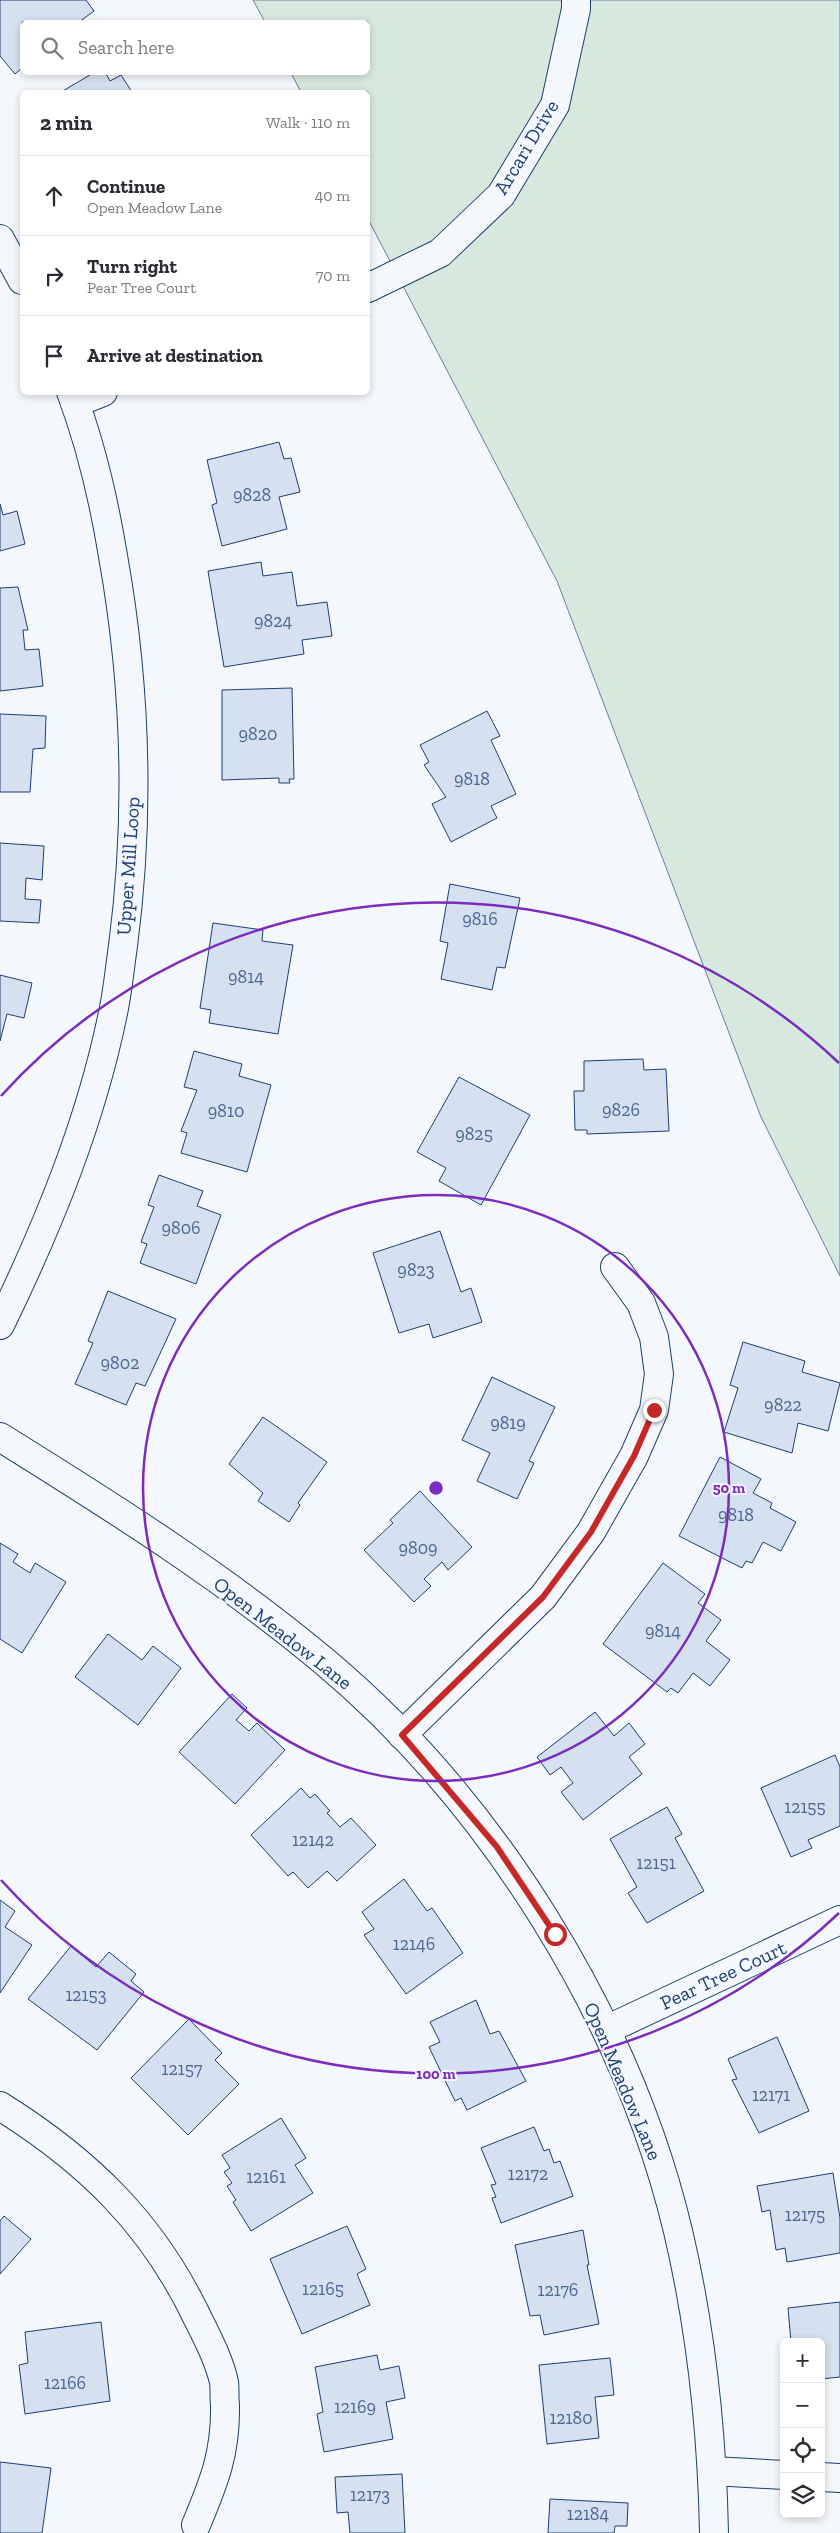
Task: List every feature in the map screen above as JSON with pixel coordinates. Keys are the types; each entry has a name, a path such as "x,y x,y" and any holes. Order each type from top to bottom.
{"street":[{"name":"Arcari Drive","path":"370,287 440,252 501,195 555,105 576,9 576,0"},
{"path":"0,239 20,276"},
{"path":"73,398 88,395"},
{"name":"Upper Mill Loop","path":"0,1325 33,1258 66,1176 99,1071 114,1007 129,899 134,791 131,703 122,615 104,501 73,398"},
{"path":"402,1735 543,1597 591,1532 634,1456 654,1410 659,1374 654,1337 641,1303 615,1268"},
{"name":"Open Meadow Lane","path":"0,1437 72,1482 245,1599 327,1663 402,1735 497,1847 555,1934 606,2030 649,2133 678,2229 697,2327 712,2471 714,2533"},
{"name":"Pear Tree Court","path":"606,2030 840,1920"},
{"path":"0,2106 44,2134 101,2181 146,2232 184,2288 213,2348 224,2383 225,2429 217,2474 196,2525"},
{"path":"712,2471 780,2475"},
{"path":"825,2477 840,2478"}],"shaded area":[{"path":"253,0 840,0 840,1276 761,1117 557,581 370,223 370,90 300,90 292,75 370,75 370,20 264,20"}],"building":[{"path":"0,0 86,0 94,11 82,20 20,20 20,70 15,74 0,56"},
{"path":"90,75 107,75 110,81 121,75 131,90 64,90"},
{"path":"279,442 284,459 291,458 300,492 279,497 287,529 222,546 212,505 217,503 207,460"},
{"path":"0,504 3,515 17,511 25,544 0,551"},
{"path":"261,562 263,576 292,572 297,606 327,602 332,636 302,640 304,654 224,667 208,571"},
{"path":"18,587 28,630 23,630 25,650 39,649 43,686 0,691 0,588"},
{"path":"292,688 294,779 289,779 290,783 279,783 279,778 222,780 222,690"},
{"path":"487,711 500,736 491,740 516,794 491,806 497,818 451,842 432,804 446,797 424,765 429,762 420,745"},
{"path":"0,714 46,716 45,748 33,749 30,792 0,792"},
{"path":"0,843 44,846 42,880 26,878 25,899 41,900 39,923 0,921"},
{"path":"450,884 520,898 505,968 497,967 492,990 441,979 448,943 440,941"},
{"path":"213,923 263,930 262,941 293,945 278,1034 209,1023 211,1010 200,1008"},
{"path":"0,975 32,983 24,1018 7,1014 0,1041"},
{"path":"194,1051 242,1064 239,1076 271,1085 247,1172 181,1153 187,1133 181,1131 197,1090 184,1087"},
{"path":"643,1059 644,1070 666,1069 669,1131 587,1134 587,1130 575,1130 574,1091 584,1091 584,1061"},
{"path":"459,1077 530,1115 481,1205 439,1181 446,1168 417,1152"},
{"path":"159,1175 203,1191 197,1206 221,1215 196,1284 140,1263 147,1244 141,1242 154,1207 148,1205"},
{"path":"440,1231 461,1292 471,1288 482,1322 433,1338 429,1324 399,1333 373,1253"},
{"path":"108,1291 176,1319 145,1386 136,1383 126,1405 75,1384 93,1343 88,1341"},
{"path":"743,1342 805,1361 802,1372 840,1383 828,1431 798,1423 792,1453 724,1432 738,1388 730,1385"},
{"path":"492,1377 555,1407 529,1461 534,1463 517,1499 477,1481 490,1453 462,1440"},
{"path":"263,1417 327,1462 298,1503 300,1505 289,1522 258,1501 263,1493 229,1464"},
{"path":"720,1457 761,1479 753,1493 772,1503 770,1508 796,1522 781,1551 763,1542 752,1563 746,1561 742,1568 679,1536"},
{"path":"420,1491 472,1547 448,1570 442,1562 424,1579 431,1586 414,1602 364,1550 393,1523 390,1520"},
{"path":"0,1543 18,1554 13,1562 30,1573 35,1563 66,1582 22,1653 0,1639"},
{"path":"663,1563 705,1594 698,1603 721,1620 706,1641 730,1660 710,1686 693,1673 678,1693 671,1688 667,1692 603,1644"},
{"path":"108,1634 142,1660 153,1646 181,1668 138,1725 75,1677"},
{"path":"232,1694 247,1708 236,1720 249,1731 257,1723 285,1750 235,1804 179,1752"},
{"path":"595,1712 614,1736 629,1723 645,1744 629,1757 642,1774 583,1820 561,1792 573,1783 561,1767 550,1775 537,1757"},
{"path":"835,1755 840,1767 840,1826 808,1840 812,1848 791,1857 761,1788"},
{"path":"301,1788 310,1798 315,1794 330,1811 327,1813 340,1827 351,1818 376,1845 337,1881 327,1871 308,1888 293,1872 288,1876 251,1835"},
{"path":"667,1807 682,1834 675,1838 704,1891 647,1923 628,1893 637,1887 610,1839"},
{"path":"404,1879 427,1911 432,1908 463,1953 406,1994 364,1935 374,1929 362,1912"},
{"path":"0,1900 15,1911 5,1927 32,1945 0,1993"},
{"path":"71,1946 96,1967 109,1952 136,1974 131,1981 144,1992 97,2050 28,1999"},
{"path":"476,2000 490,2034 499,2031 526,2081 467,2110 461,2098 455,2101 429,2047 440,2042 430,2022"},
{"path":"189,2019 222,2053 215,2060 239,2084 188,2135 131,2078"},
{"path":"777,2037 809,2111 759,2133 732,2080 737,2079 728,2059"},
{"path":"281,2118 306,2158 295,2165 313,2193 251,2231 233,2202 236,2200 227,2186 232,2183 224,2172 230,2168 222,2155"},
{"path":"534,2127 544,2151 549,2149 554,2163 560,2161 573,2196 501,2223 492,2198 496,2197 491,2185 496,2184 481,2148"},
{"path":"833,2173 840,2218 840,2253 787,2262 785,2248 776,2250 770,2210 762,2212 757,2186"},
{"path":"4,2216 31,2239 0,2274 0,2221"},
{"path":"347,2226 366,2269 357,2274 370,2305 302,2334 270,2259"},
{"path":"583,2230 589,2265 587,2265 599,2324 544,2335 540,2315 530,2316 515,2245"},
{"path":"840,2302 840,2377 825,2379 825,2338 791,2338 788,2308"},
{"path":"101,2322 110,2401 25,2414 19,2365 28,2363 25,2332"},
{"path":"377,2355 380,2370 399,2366 405,2398 386,2402 393,2439 324,2452 317,2414 323,2412 315,2367"},
{"path":"610,2358 614,2395 595,2397 599,2438 547,2444 539,2365"},
{"path":"0,2462 51,2468 42,2533 0,2533"},
{"path":"402,2474 405,2533 350,2533 348,2512 337,2513 335,2477"},
{"path":"550,2499 628,2503 627,2526 615,2526 614,2533 548,2533"}],"route":[{"path":"555,1934 497,1847 431,1766 402,1735 543,1597 591,1532 634,1456 654,1410"}]}
